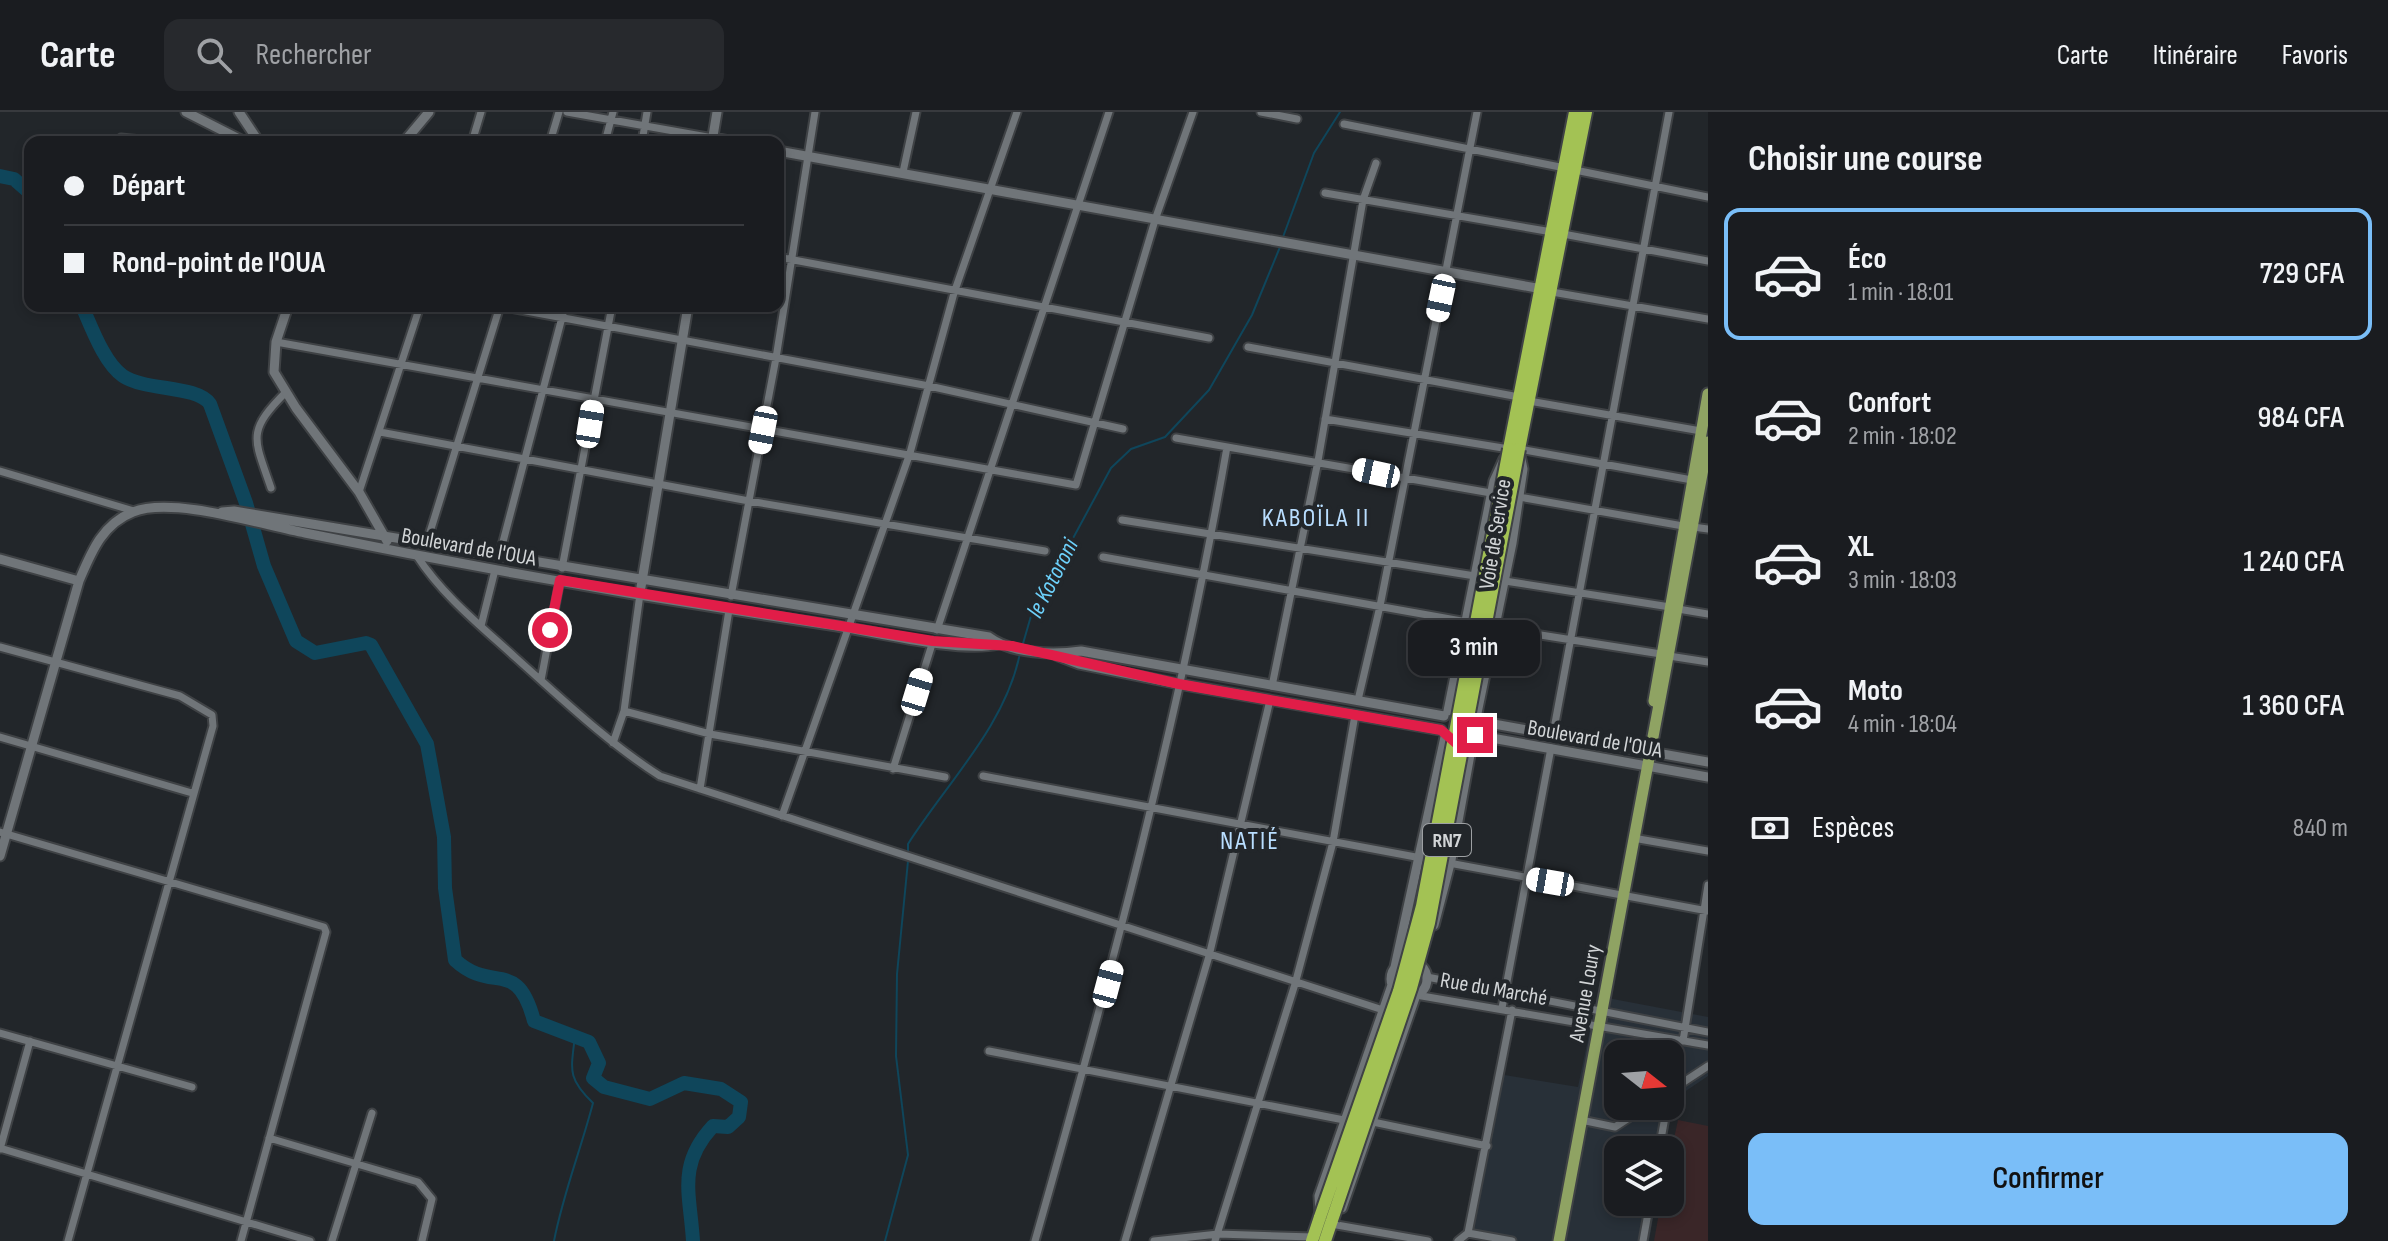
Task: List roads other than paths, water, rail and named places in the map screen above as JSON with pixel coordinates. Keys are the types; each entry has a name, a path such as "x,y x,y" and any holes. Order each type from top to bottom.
{"highway":[{"name":"RN7","path":"1570,169 1575,112"},
{"name":"RN7","path":"1317,1240 1328,1220 1411,988 1429,923 1514,449 1570,169 1586,112"}],"main road":[{"path":"186,112 233,136"},
{"path":"239,112 255,136"},
{"path":"409,136 429,112"},
{"path":"714,136 717,112"},
{"path":"784,152 1312,245 1547,291"},
{"path":"286,312 276,342 274,372 359,492 386,544"},
{"path":"640,594 673,414 687,312"},
{"name":"Avenue Loury","path":"1559,1241 1647,765 1649,752 1646,745 1688,526 1700,482 1708,394"},
{"name":"Voie de Service","path":"1446,714 1491,493 1514,449"},
{"name":"Voie de Service","path":"1476,720 1505,581 1523,469 1514,449"},
{"path":"0,856 3,833 32,746 79,581 92,549 112,523 134,511 164,506 386,544 426,545 989,637 999,644 1055,654 1079,664 1443,733 1457,744 1474,736"},
{"name":"Boulevard de l'OUA","path":"386,544 417,556 729,610 933,641 986,647 999,644"},
{"path":"0,559 79,581"},
{"path":"1055,654 1081,651 1182,672 1446,714 1465,708 1476,720 1708,762"},
{"path":"1446,714 1420,858 1392,985 1319,1196 1328,1220 1340,1212 1416,995 1424,988 1427,977 1422,967 1450,864 1476,720"},
{"name":"Boulevard de l'OUA","path":"1474,736 1708,777"},
{"path":"1395,967 1405,961 1422,967"},
{"path":"1392,985 1399,994 1416,995"}],"street":[{"path":"474,136 481,112"},
{"path":"552,136 559,112"},
{"path":"567,112 690,136"},
{"path":"606,136 613,112"},
{"path":"643,136 647,112"},
{"path":"784,312 815,112"},
{"path":"903,172 916,112"},
{"path":"782,816 910,453 954,293 1017,112"},
{"path":"937,630 1014,407 1109,112"},
{"path":"276,342 475,381 910,453 1076,485 1156,217 1193,112"},
{"path":"1261,112 1297,119"},
{"path":"1358,700 1380,606 1477,112"},
{"path":"1553,734 1669,112"},
{"path":"1344,124 1708,197"},
{"path":"1272,686 1336,365 1363,200 1376,163"},
{"path":"1325,193 1708,261"},
{"path":"784,258 954,293 1209,338"},
{"path":"1547,291 1708,319"},
{"path":"359,492 418,312"},
{"path":"426,545 498,312"},
{"path":"528,312 929,386 1123,429"},
{"path":"499,557 563,312"},
{"path":"562,568 611,312"},
{"path":"731,596 784,312"},
{"path":"1248,347 1612,414 1705,437"},
{"path":"271,488 255,441 261,417 286,392"},
{"path":"1325,419 1604,462 1700,482"},
{"path":"380,432 457,445 522,461 1045,551"},
{"path":"1176,438 1491,493"},
{"path":"1035,1241 1124,928 1204,574 1227,447"},
{"path":"0,471 134,511"},
{"path":"1519,497 1708,529"},
{"path":"1122,520 1475,576"},
{"path":"417,556 438,586 481,626 613,743 660,776 1383,1010"},
{"path":"1103,557 1467,622"},
{"path":"481,626 495,570"},
{"path":"541,680 560,580"},
{"path":"1505,581 1708,614"},
{"path":"613,743 624,711 640,594"},
{"path":"700,789 729,610"},
{"path":"1496,628 1708,662"},
{"path":"893,769 933,641"},
{"path":"0,647 180,696 212,715 213,726 68,1241"},
{"path":"1125,1241 1209,956 1243,824 1270,700"},
{"path":"624,711 710,734 945,777"},
{"path":"1216,1238 1295,984 1333,842 1355,715"},
{"path":"0,737 192,793"},
{"path":"1502,1008 1551,748"},
{"path":"983,776 1706,910"},
{"path":"3,833 324,927 326,932 241,1241"},
{"path":"1633,838 1708,851"},
{"path":"1683,1040 1708,885"},
{"path":"1427,977 1505,995 1708,1032"},
{"name":"Rue du Marché","path":"1416,995 1677,1040"},
{"path":"1458,1241 1468,1233 1512,1010"},
{"path":"0,1033 192,1087"},
{"path":"30,1041 0,1148 310,1241"},
{"name":"Rue du Marché","path":"1684,1041 1708,1045"},
{"path":"989,1051 1344,1120"},
{"path":"1684,1082 1708,1066"},
{"path":"332,1241 372,1113"},
{"path":"1581,1120 1615,1127 1626,1120"},
{"path":"1373,1122 1487,1146"},
{"path":"269,1138 418,1182 427,1188 432,1199 422,1241"},
{"path":"1643,1241 1647,1216"},
{"path":"1328,1220 1428,1241"},
{"path":"1468,1233 1512,1241"},
{"path":"1154,1241 1302,1234 1317,1240"}],"waterway":[{"name":"le Kotoroni","path":"1283,237 1314,153 1340,112"},
{"path":"0,176 14,179 24,188"},
{"name":"le Kotoroni","path":"1022,647 1031,616 1111,468 1131,449 1165,437 1209,390 1252,315 1280,247"},
{"path":"85,312 104,353 123,376 144,384 194,394 210,404 246,503 264,566 296,641 315,653 366,643 371,645 427,744 444,837 445,888 455,960 481,975 512,982 527,1001 534,1021 589,1042 599,1063 593,1078 604,1087 650,1099 684,1083 721,1089 741,1102 739,1117 728,1127 713,1126 694,1154 688,1180 693,1241"},
{"name":"le Kotoroni","path":"908,855 908,844 973,753 1002,705 1020,653"},
{"name":"le Kotoroni","path":"885,1241 908,1155 896,1056 897,974 908,861"},
{"path":"554,1241 593,1103 579,1087 573,1073 575,1036"}],"district":[{"name":"KABOÏLA II","path":"1316,517"},
{"name":"NATIÉ","path":"1250,840"}]}
